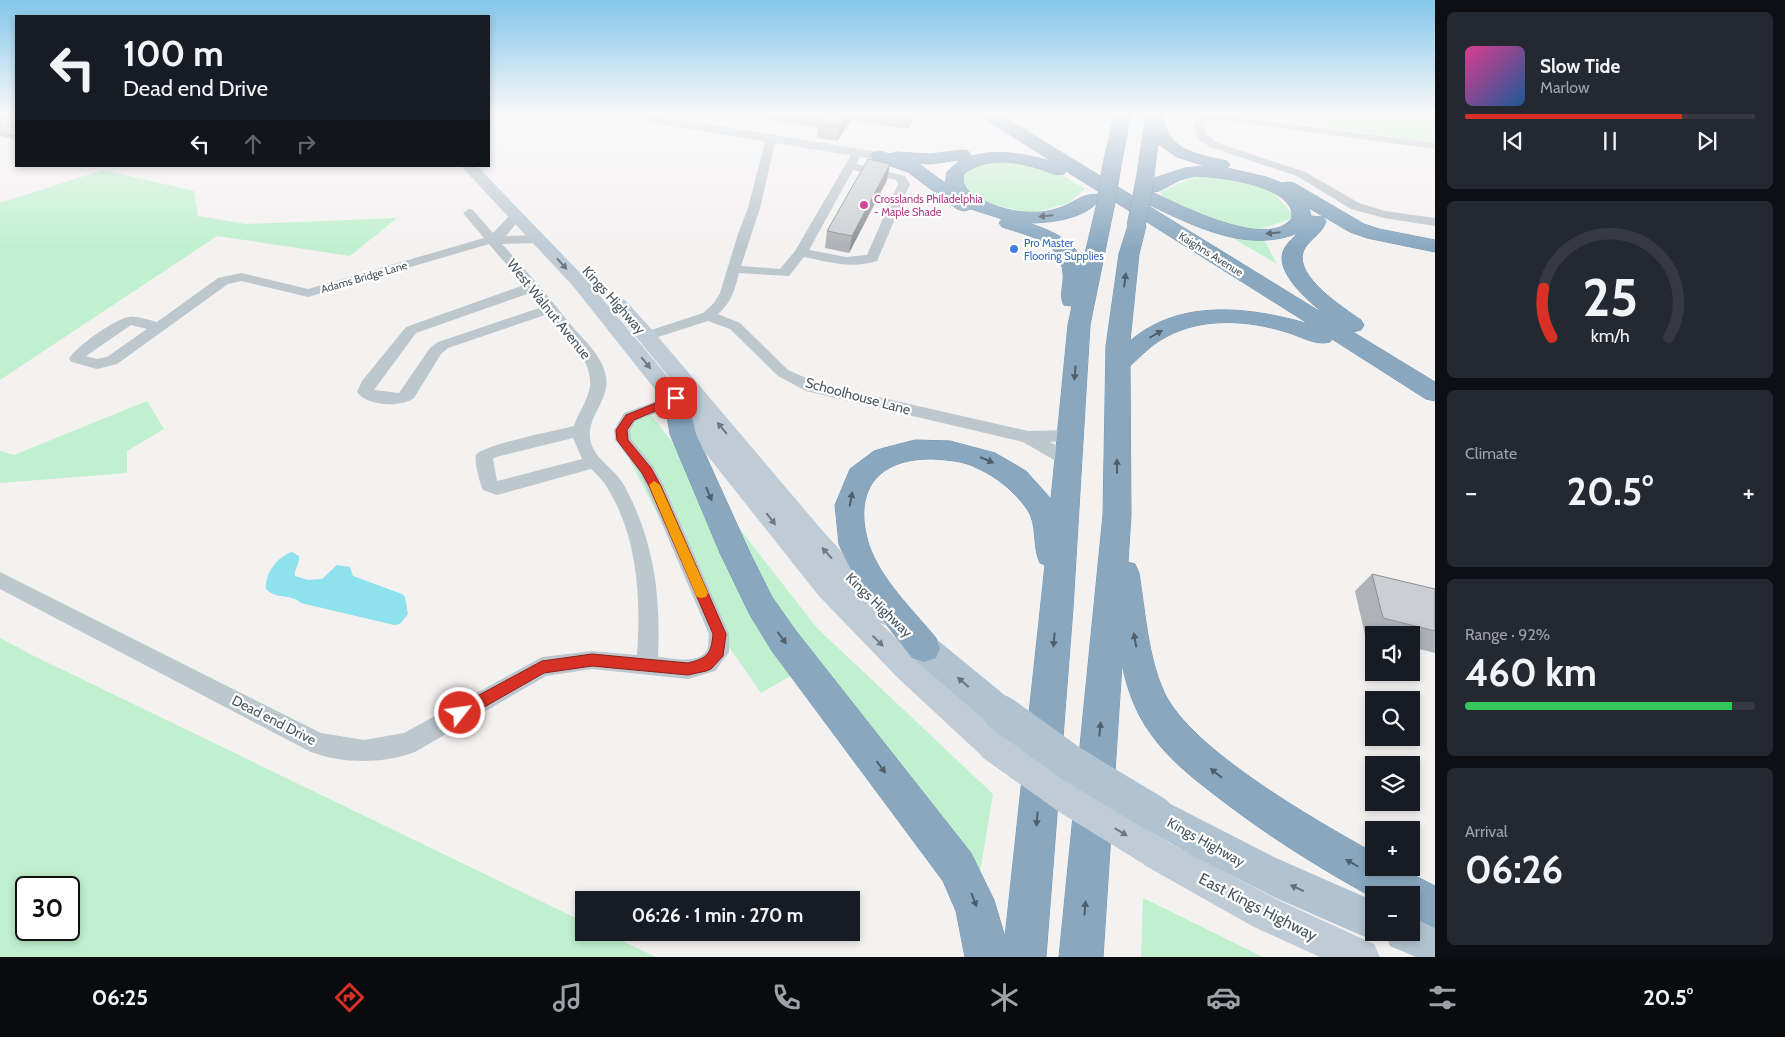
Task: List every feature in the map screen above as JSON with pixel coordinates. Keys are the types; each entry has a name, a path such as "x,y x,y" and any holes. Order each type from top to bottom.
{"highway":[{"path":"887,159 914,168 971,209 1037,233 1064,249 1072,263 1072,306 1079,325"},
{"path":"948,194 943,182 943,173 957,159"},
{"path":"986,159 970,162 960,168 954,178 958,190 970,201 994,212 1031,217 1056,215 1078,208 1124,193 1164,180 1183,173 1205,171 1234,174 1260,181 1283,192 1299,205 1302,218 1294,228 1282,232 1266,234 1238,232 1206,224 1124,193 1052,167 1019,159"},
{"name":"Kaighns Avenue","path":"1065,159 1124,193"},
{"name":"Kaighns Avenue","path":"1071,159 1383,355 1435,393"},
{"path":"1081,957 1117,515 1118,364 1126,275 1136,226 1112,165 1113,159"},
{"path":"1024,957 1057,608 1079,325 1137,159"},
{"path":"1200,159 1270,179 1357,228 1374,234 1435,246"},
{"path":"1300,195 1310,205 1316,215 1315,225 1292,251 1291,261 1296,273 1316,295 1383,355"},
{"path":"1306,235 1345,235 1435,246"},
{"path":"1118,364 1148,338 1163,329 1189,321 1232,317 1268,320 1297,327 1362,357 1383,355"},
{"name":"Kaighns Avenue","path":"1383,355 1435,380"},
{"path":"676,398 683,434 752,591 784,641 957,867 974,898 984,936 987,957"},
{"path":"924,648 868,573 855,546 850,524 849,504 855,483 868,467 895,453 930,448 967,453 994,463 1025,485 1044,513 1057,608"},
{"path":"1117,515 1140,671 1152,704 1161,719 1188,750 1262,807 1331,851 1394,886"},
{"path":"1420,900 1435,907"}],"main road":[{"name":"Kings Highway","path":"469,167 539,239 597,303 676,398 803,558 870,633 918,679 994,746 1070,800 1156,854"},
{"name":"Kings Highway","path":"486,167 562,243 646,336 830,556 870,599 1000,713 1072,764 1155,814 1248,865 1295,888 1365,916"},
{"name":"East Kings Highway","path":"1156,854 1268,914 1361,957"},
{"path":"1420,938 1435,944"}],"street":[{"path":"646,336 708,316 720,305 727,293 744,234 754,208 766,159"},
{"path":"734,269 784,274 801,252 853,159 900,178 904,184 872,258 863,262 850,262 801,252"},
{"path":"1255,159 1301,174 1355,206 1384,214 1435,222"},
{"name":"West Walnut Avenue","path":"469,213 552,308 592,361 598,378 597,396 581,425 581,430"},
{"name":"Adams Bridge Lane","path":"491,240 507,228 516,215"},
{"name":"Adams Bridge Lane","path":"160,326 130,321 124,323 79,354 77,358 97,364 112,361 223,281 232,278 241,276 308,293 491,240 539,239"},
{"path":"533,287 411,330 365,392 373,397 403,398 408,394 435,351 443,345 552,308"},
{"name":"Schoolhouse Lane","path":"708,316 726,321 735,326 783,373 804,383 844,395 1068,448"},
{"name":"Dead end Drive","path":"0,580 319,744 364,751 407,744 542,668 592,660 688,669 706,664 718,652 719,634 655,486 647,470 623,440 622,430 630,417 676,398"},
{"path":"593,462 497,488 489,485 484,457 490,452 581,430 582,439 593,462 616,487 639,540 647,574 650,622 647,665"},
{"name":"Schoolhouse Lane","path":"1028,437 1068,448"}],"green space":[{"path":"1010,160 1059,173 1085,189 1067,204 1030,213 977,201 959,183 975,163"},
{"path":"103,170 194,191 198,216 246,224 397,218 350,256 217,236 0,380 0,203"},
{"path":"1201,174 1270,189 1295,217 1259,230 1277,264 1161,196 1162,191"},
{"path":"147,401 164,429 127,451 127,473 0,483 0,451 14,455"},
{"path":"648,411 817,628 993,794 978,885 806,667 761,693 716,628 619,439 632,416"},
{"path":"0,638 575,918 575,941 622,941 656,957 0,957"},
{"path":"1143,898 1263,957 1141,957"}],"water":[{"path":"292,552 299,556 295,576 308,580 322,579 337,565 350,567 353,576 402,594 405,597 408,614 400,624 394,625 301,603 293,598 279,596 270,592 266,589 266,583 273,566 281,558"}],"building":[{"path":"868,159 890,164 852,236 827,231"},
{"path":"1372,574 1435,589 1435,631 1383,618"}],"slow traffic":[{"path":"654,485 701,593"}],"place":[{"name":"Crosslands Philadelphia - Maple Shade","path":"864,205"},
{"name":"Pro Master Flooring Supplies","path":"1014,249"}],"route":[{"path":"460,713 542,668 592,660 688,669 706,664 718,652 719,634 655,486 647,470 623,440 622,430 630,417 676,398"}]}
